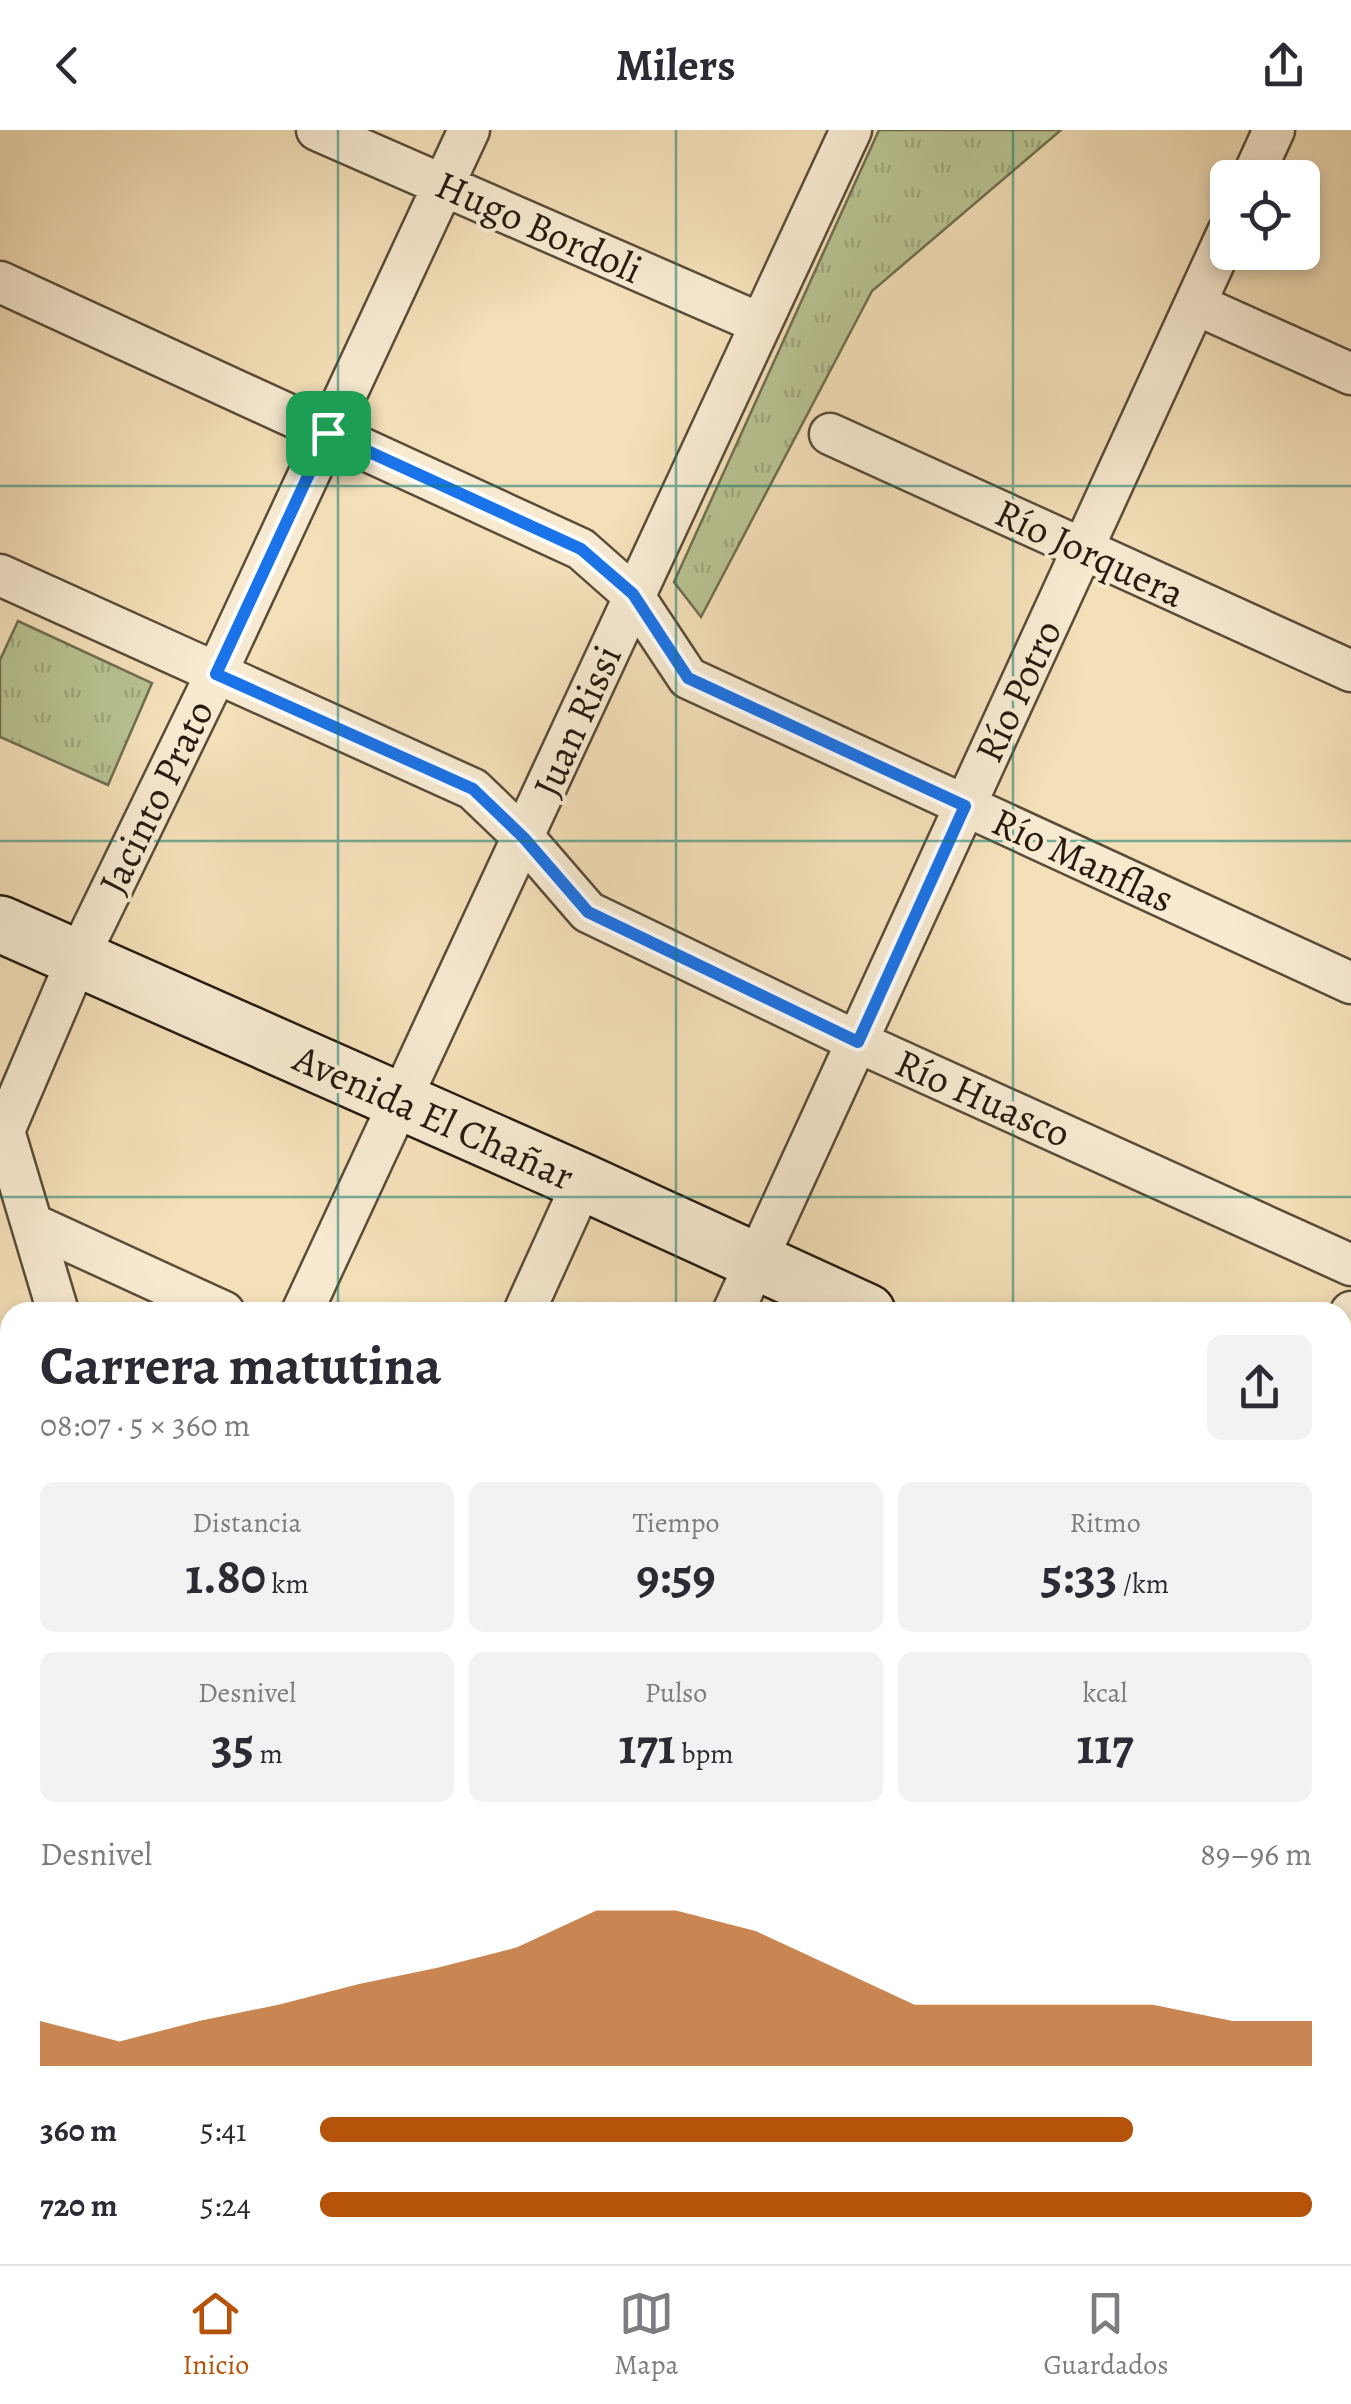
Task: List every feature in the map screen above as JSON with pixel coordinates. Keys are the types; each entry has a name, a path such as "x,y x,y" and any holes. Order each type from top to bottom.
{"street":[{"name":"Hugo Bordoli","path":"317,130 761,324"},
{"name":"Jacinto Prato","path":"55,1302 4,1131 77,960 216,674 469,130"},
{"name":"Juan Rissi","path":"307,1302 850,130"},
{"path":"1260,160 1274,130"},
{"name":"Río Potro","path":"738,1302 1211,270"},
{"name":"Río Manflas","path":"0,282 581,549 633,594 688,678 1351,983"},
{"path":"1195,304 1351,374"},
{"name":"Río Jorquera","path":"830,434 1351,672"},
{"name":"Río Huasco","path":"0,575 473,789 524,838 588,912 858,1042 1351,1265"},
{"name":"Avenida El Chañar","path":"0,924 845,1302"},
{"path":"529,1302 583,1182"},
{"path":"32,1224 202,1302"}],"green space":[{"path":"879,130 1061,130 872,291 701,617 674,582"},
{"path":"18,621 152,683 108,785 0,737 0,660"}],"route":[{"path":"328,433 581,549 633,594 688,678 965,806 858,1042 588,912 524,838 473,789 216,674 328,433"}]}
